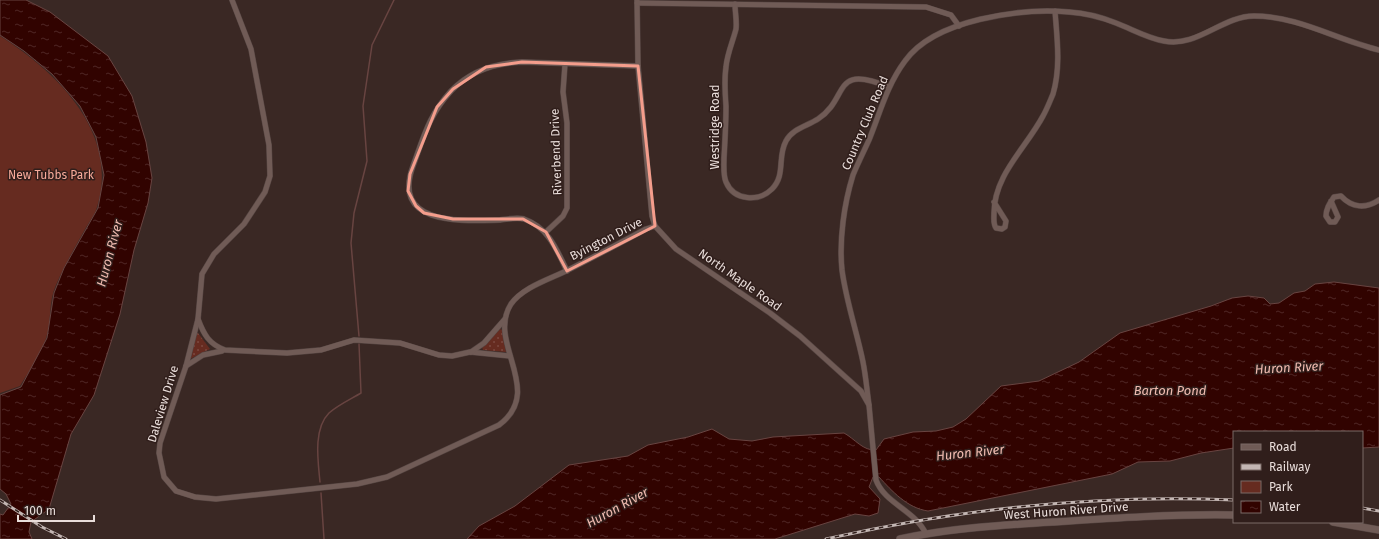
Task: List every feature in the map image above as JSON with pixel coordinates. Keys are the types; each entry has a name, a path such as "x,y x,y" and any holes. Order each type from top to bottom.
{"street":[{"name":"Daleview Drive","path":"232,0 251,48 270,161 270,176 266,192 244,224 225,241 207,265 200,285 198,319 186,366 160,443 159,462 164,477 176,491 195,497 216,499 357,484 387,477 499,425 510,417 516,407 519,393 510,356 505,319"},
{"path":"655,226 652,216 638,66 637,1 926,7 951,15 959,26"},
{"name":"Westridge Road","path":"735,4 736,27 725,72 726,127 723,167 726,182 732,190 741,196 747,199 758,198 774,188 781,177 785,141 792,134 819,119 826,112 847,82 854,79 865,79 889,87"},
{"name":"Country Club Road","path":"869,405 864,363 842,270 842,239 853,175 889,87 906,60 916,48 959,26 999,16 1037,11 1055,11 1094,16 1117,23 1154,39 1172,42 1190,40 1244,17 1270,18 1316,28 1364,47 1379,50"},
{"path":"994,202 1006,221 1005,227 1002,229 995,226 994,202 998,188 1043,116 1053,94 1057,76 1058,55 1055,11"},
{"path":"567,271 546,232 523,219 453,219 424,213 416,206 408,191 410,174 428,125 437,107 453,89 472,74 502,63 638,66"},
{"name":"Riverbend Drive","path":"546,232 563,216 567,208 566,123 563,92 565,64"},
{"path":"1331,201 1338,196 1348,204 1359,206 1369,205 1379,200"},
{"name":"Byington Drive","path":"470,352 484,343 505,319 512,304 520,295 646,229 655,226"},
{"name":"North Maple Road","path":"655,226 676,249 770,312 800,336 861,391 869,405 876,480 882,492 912,515 926,534"},
{"path":"198,319 208,341 215,347 225,350"},
{"path":"186,366 203,355 214,351 293,352 321,350 354,340 400,344 439,355 452,356 470,352 510,356"},
{"name":"West Huron River Drive","path":"900,539 926,534 939,536 1080,520 1196,515 1233,515"},
{"path":"1338,523 1379,530"}],"highlighted area":[{"path":"522,62 638,66 655,226 567,271 546,232 523,219 453,219 424,213 416,206 408,191 410,174 437,107 453,89 486,67"}],"green space":[{"name":"New Tubbs Park","path":"0,36 21,51 62,86 78,107 91,130 100,154 102,180 96,210 66,264 54,291 48,332 41,351 20,386 0,393"},
{"path":"500,329 502,330 506,352 483,350 482,347"},
{"path":"197,333 210,349 190,359"}],"water":[{"name":"Huron River","path":"0,0 26,0 50,12 108,56 132,96 146,142 152,178 148,203 134,250 120,314 94,395 71,434 49,509 31,522 29,532 32,539 0,539 0,514 3,515 11,504 6,494 0,489 0,395 21,387 47,338 54,293 64,268 98,208 104,175 96,137 80,106 52,74 24,51 0,35"},
{"name":"Barton Pond","path":"1334,282 1379,288 1379,447 1363,448 1363,431 1233,431 1233,448 1201,453 1170,461 1138,462 1112,474 928,511 907,503 879,477 873,477 869,487 880,499 878,513 869,516 855,514 775,539 467,539 479,526 515,506 569,465 628,456 648,445 688,437 712,429 729,439 752,441 773,437 844,433 863,447 876,450 884,439 913,432 936,431 953,427 966,419 1001,386 1039,381 1079,362 1120,333 1211,306 1232,298 1248,296 1264,298 1270,304 1279,303 1294,293 1305,291 1315,284"}],"waterway":[{"path":"359,336 351,243 354,213 367,161 363,106 372,45 394,0"},
{"path":"320,482 318,446 319,436 324,420 333,410 361,393 359,344"},
{"path":"321,493 324,539"}],"railway":[{"path":"826,539 927,519 1029,506 1132,499 1233,500"},
{"path":"0,500 42,527 66,539"},
{"path":"1363,508 1379,511"}]}
